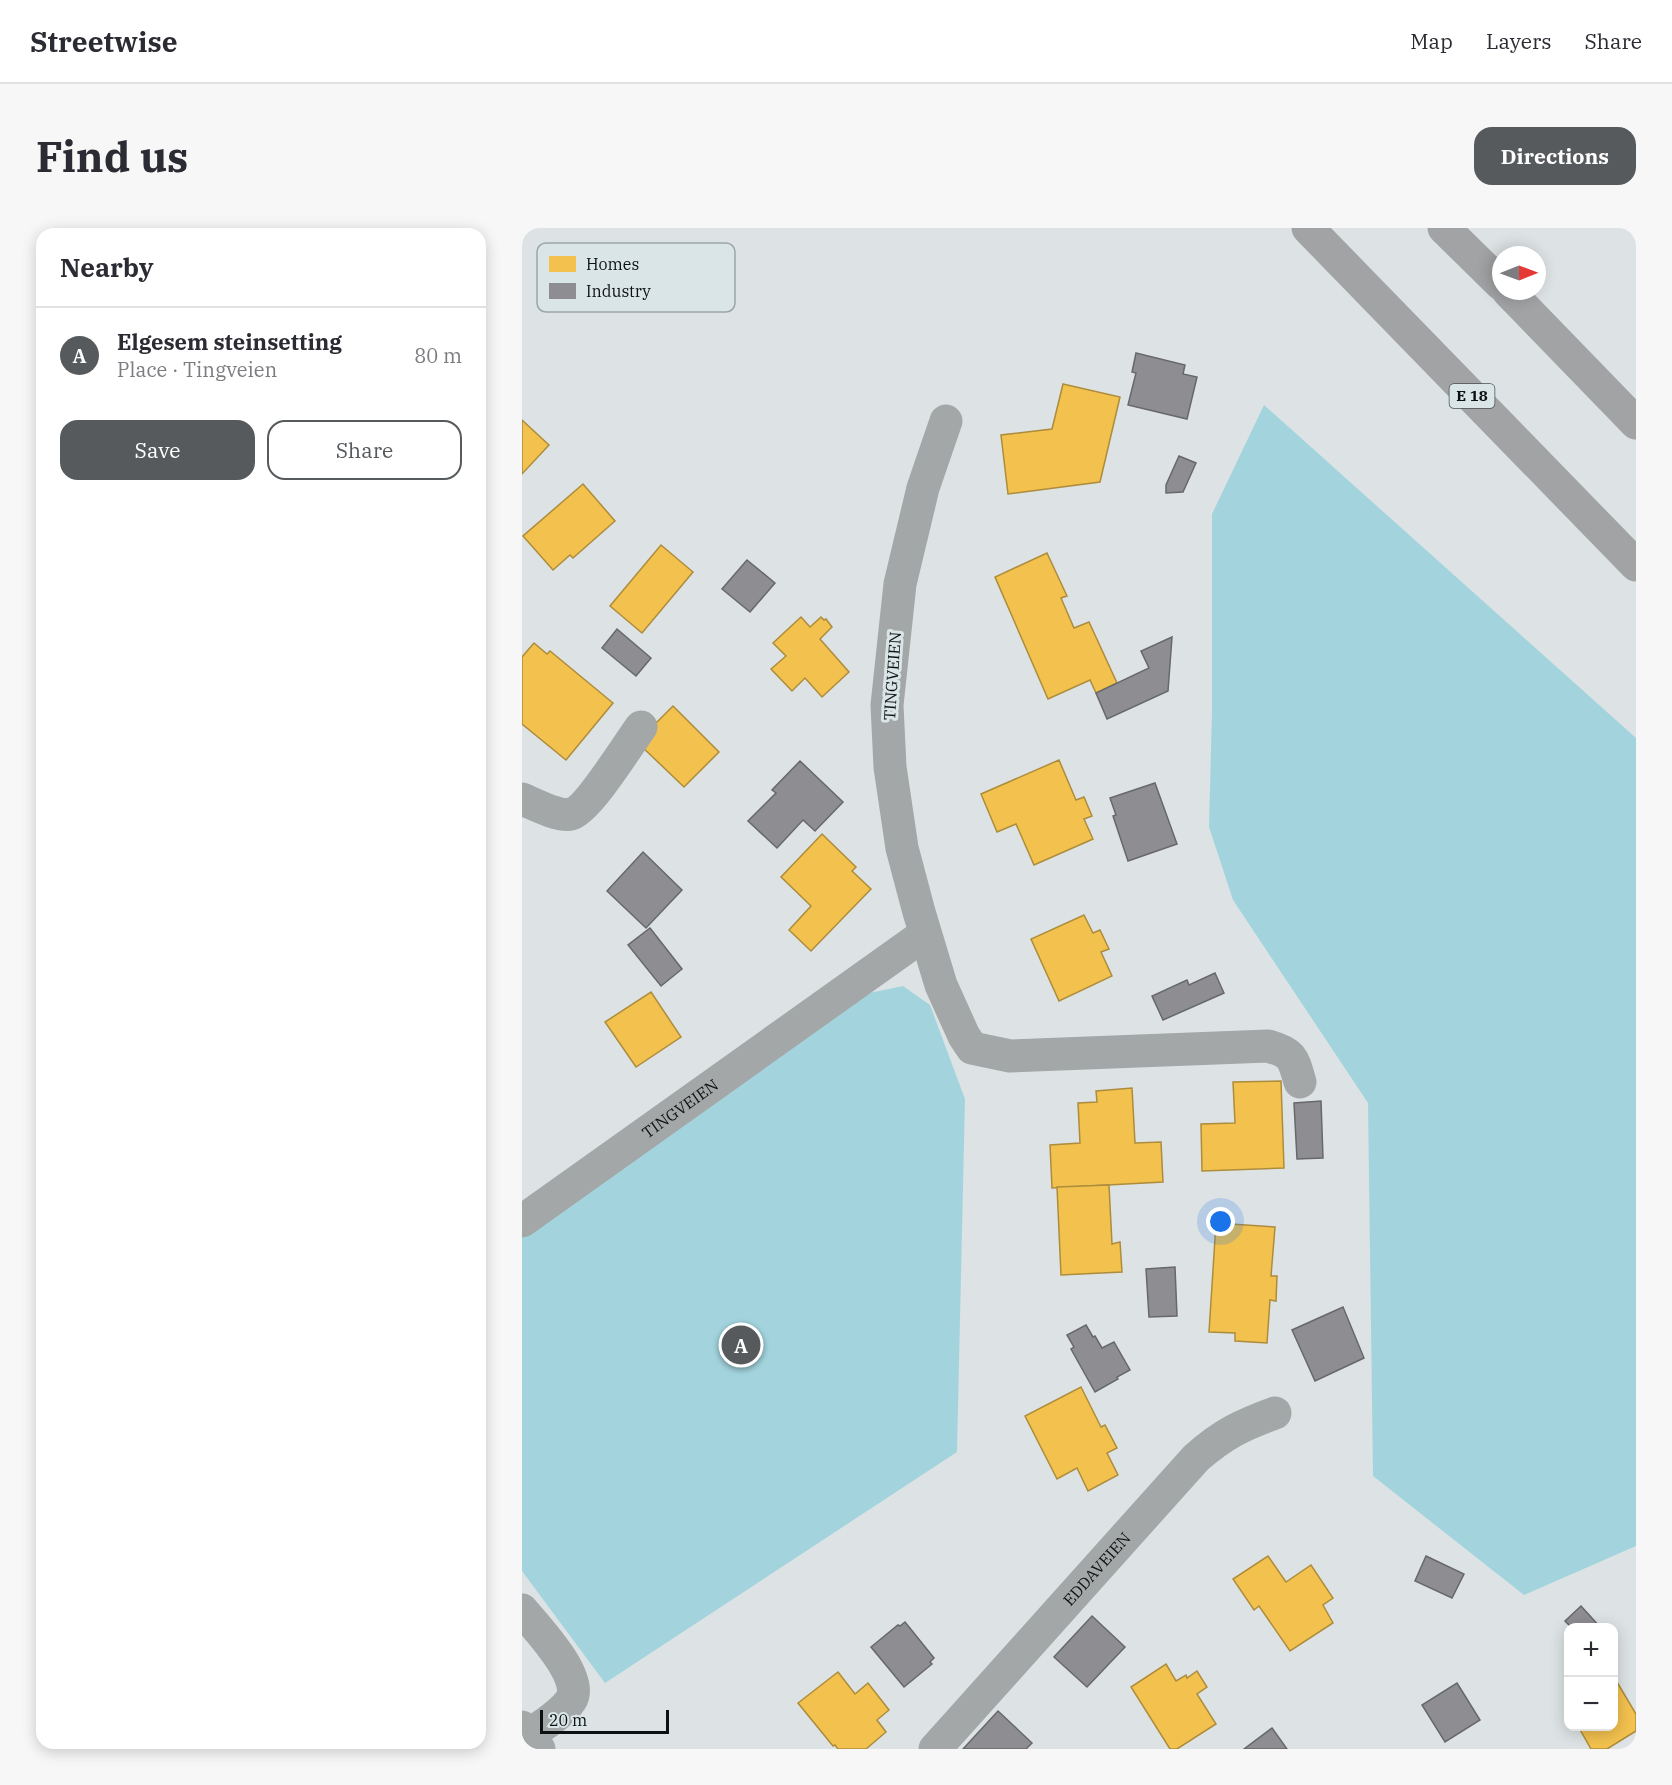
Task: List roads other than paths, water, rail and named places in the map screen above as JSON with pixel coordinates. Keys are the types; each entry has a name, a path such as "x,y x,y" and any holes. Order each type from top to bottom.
{"highway":[{"name":"E 18","path":"1308,228 1636,565"},
{"path":"1444,228 1492,275"},
{"path":"1517,300 1636,423"}],"street":[{"name":"TINGVEIEN","path":"946,421 923,488 900,584 887,705 890,767 903,848 941,985 964,1036 972,1048 1010,1056 1268,1046 1285,1051 1293,1058 1299,1082"},
{"path":"522,799 560,814 572,814 595,793 641,727"},
{"name":"TINGVEIEN","path":"522,1221 925,934"},
{"name":"EDDAVEIEN","path":"935,1749 1196,1458 1215,1441 1242,1425 1275,1413"},
{"path":"522,1610 570,1671 574,1688 572,1698 530,1737"}],"place":[{"name":"Elgesem steinsetting","path":"741,1345"}]}
